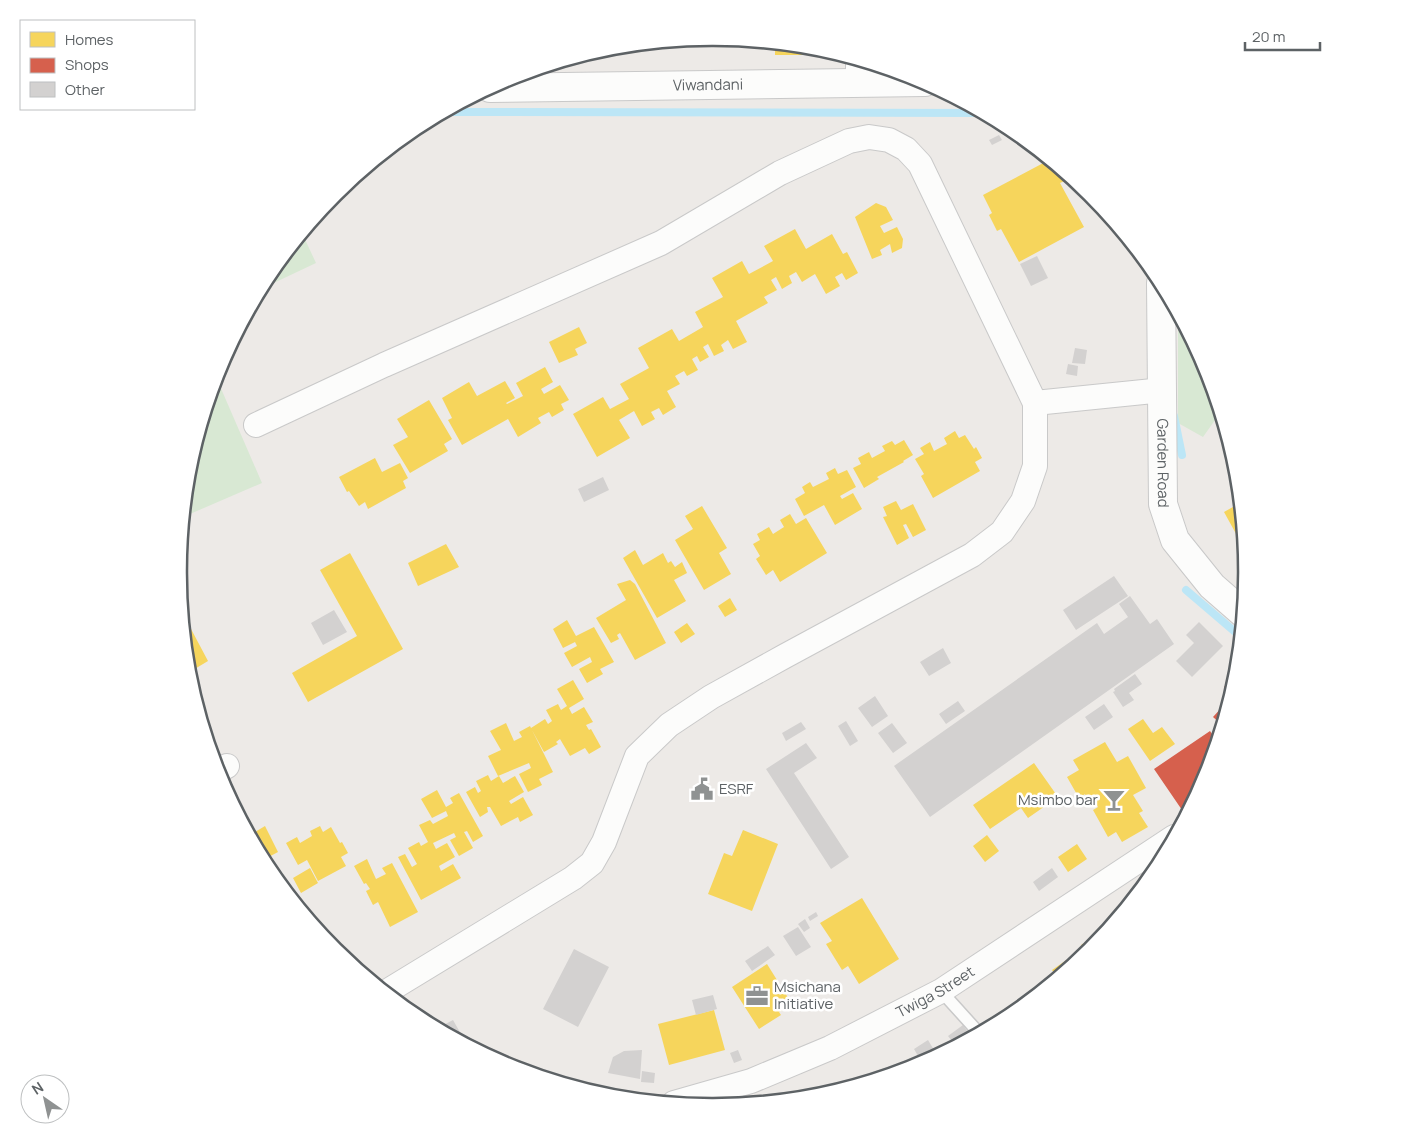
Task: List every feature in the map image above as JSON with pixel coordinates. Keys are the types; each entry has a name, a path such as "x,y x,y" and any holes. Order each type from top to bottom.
{"street":[{"name":"Viwandani","path":"508,87 858,72 888,76"},
{"path":"256,425 392,361 661,243 780,173 849,141 869,137 889,140 906,149 920,164 1035,403 1035,466 1023,501 1002,532 972,555 711,697 669,724 637,756 604,842 592,862 573,878 392,989"},
{"name":"Garden Road","path":"1162,299 1163,504 1175,540 1212,586 1237,607"},
{"path":"1035,403 1162,390"},
{"name":"Twiga Street","path":"693,1097 760,1078 830,1048 941,991 1162,845"}],"lane":[{"path":"941,991 974,1028"}],"green space":[{"path":"305,240 316,263 273,283"},
{"path":"1178,328 1198,371 1215,420 1203,437 1178,423"},
{"path":"221,388 262,483 190,514 197,469 205,436"}],"building: Homes":[{"path":"775,50 808,55 775,55"},
{"path":"1043,163 1064,181 1060,183 1084,227 1019,262 1001,229 997,231 989,215 992,213 983,195"},
{"path":"876,203 886,207 893,220 880,226 884,233 897,227 903,239 902,248 892,253 890,244 880,250 882,255 872,259 855,217"},
{"path":"795,229 806,249 832,234 843,254 847,252 858,273 846,280 842,273 835,277 840,286 826,294 815,274 802,282 796,272 789,276 792,283 782,289 776,277 771,280 777,290 764,297 768,303 736,321 747,342 733,349 728,340 721,345 724,351 714,356 708,344 703,347 709,357 700,362 697,356 692,359 698,370 687,376 684,371 675,376 680,384 667,391 676,407 663,415 659,408 651,412 655,419 642,426 634,411 619,420 630,438 597,457 573,414 603,397 610,409 629,399 620,384 649,368 638,348 672,329 679,341 703,327 695,312 723,297 712,278 742,261 749,274 773,261 764,246"},
{"path":"579,327 587,343 575,349 578,355 559,363 549,342"},
{"path":"545,367 553,382 541,389 544,394 560,385 569,400 561,404 564,410 552,417 549,412 538,418 541,423 518,437 508,419 462,445 448,420 452,418 442,398 469,382 477,396 505,381 515,398 507,404 523,396 516,383"},
{"path":"429,400 452,439 444,444 448,451 410,473 393,445 408,437 397,419"},
{"path":"955,431 959,438 965,435 974,449 976,447 982,458 975,462 980,471 933,498 921,476 924,474 915,459 924,454 920,448 930,442 934,451 947,444 944,438"},
{"path":"904,440 913,455 877,477 879,479 864,488 853,468 861,464 858,458 869,452 872,458 885,451 882,446 892,441 895,445"},
{"path":"375,458 382,472 400,463 408,478 403,481 406,488 368,509 365,502 359,506 349,491 347,492 339,477"},
{"path":"835,468 838,474 847,470 856,487 840,496 842,499 853,493 862,509 835,525 824,505 804,516 795,499 805,493 802,487 810,482 813,487 829,479 826,473"},
{"path":"896,501 901,510 913,504 926,530 913,537 906,524 903,525 909,538 897,545 883,517 887,516 883,507"},
{"path":"702,506 727,548 719,553 731,574 704,590 675,540 693,529 685,516"},
{"path":"1234,506 1237,535 1224,512"},
{"path":"790,514 796,524 806,518 827,553 780,582 773,570 766,575 756,559 760,556 753,544 760,540 757,534 769,527 773,534 784,527 780,520"},
{"path":"446,544 459,567 418,586 408,563"},
{"path":"635,550 643,565 663,553 668,563 671,561 675,567 682,562 687,573 674,580 686,601 657,618 623,558"},
{"path":"350,553 403,649 308,702 292,673 357,636 320,570"},
{"path":"630,580 635,584 666,643 635,660 620,633 617,635 619,639 611,643 596,618 626,600 617,584"},
{"path":"730,598 737,610 725,617 718,606"},
{"path":"567,620 576,636 594,627 614,662 600,669 603,674 587,683 579,669 592,662 590,657 572,667 564,653 577,646 575,642 563,648 553,629"},
{"path":"687,623 695,634 681,643 674,632"},
{"path":"190,627 208,661 196,668"},
{"path":"573,680 584,699 569,708 572,714 584,707 593,722 586,725 589,730 591,729 601,747 589,754 585,748 570,756 560,739 556,742 558,744 544,752 532,730 553,772 539,779 542,785 528,792 519,774 531,768 529,763 498,776 488,756 501,750 490,731 506,723 514,741 522,737 519,732 530,726 531,728 545,719 548,724 552,721 546,710 558,704 561,710 567,706 557,689"},
{"path":"1143,719 1153,733 1162,727 1175,744 1150,761 1128,729"},
{"path":"1105,742 1117,762 1128,756 1146,788 1133,795 1143,811 1139,813 1148,827 1122,842 1116,832 1108,837 1093,810 1098,807 1094,799 1089,802 1085,794 1079,798 1067,777 1079,770 1073,760"},
{"path":"1034,763 1058,797 1028,818 1021,808 990,829 973,805"},
{"path":"488,775 491,781 499,776 503,783 515,776 524,792 509,801 511,804 523,797 533,815 520,822 518,817 501,826 490,807 487,807 488,812 480,817 466,792 475,787 478,793 481,791 476,781"},
{"path":"437,790 446,807 453,803 450,798 459,793 483,836 473,842 467,831 464,832 473,848 459,856 450,840 456,837 454,833 433,843 436,849 447,843 455,857 439,866 441,871 453,864 461,878 421,900 398,857 405,854 412,867 417,864 408,848 419,842 421,846 428,842 419,825 430,820 433,824 448,816 446,811 432,818 421,799"},
{"path":"265,826 278,852 270,856 255,832"},
{"path":"320,826 323,832 331,827 348,853 341,857 346,866 318,881 307,860 298,865 286,843 297,837 300,843 312,836 310,831"},
{"path":"743,830 778,844 752,911 708,894 724,853 732,856"},
{"path":"987,835 999,851 985,862 973,846"},
{"path":"1077,844 1087,859 1068,872 1058,857"},
{"path":"367,859 376,879 386,874 382,868 392,863 418,912 390,927 378,902 373,905 366,891 370,889 366,883 364,884 354,866"},
{"path":"310,868 318,883 301,893 293,878"},
{"path":"862,898 899,959 859,984 848,966 842,970 826,944 832,941 820,923"},
{"path":"1067,960 1053,972 1052,970"},
{"path":"767,964 792,1004 779,1012 781,1015 759,1029 732,987"},
{"path":"714,1010 725,1050 669,1065 658,1024"}],"building: Shops":[{"path":"1219,710 1216,720 1213,717"},
{"path":"1210,731 1212,734 1198,773 1182,809 1154,769"}],"building: Other":[{"path":"999,135 1002,140 992,145 989,140"},
{"path":"1037,256 1048,278 1031,286 1020,264"},
{"path":"1075,348 1087,350 1085,364 1072,363"},
{"path":"1068,364 1078,366 1077,376 1066,374"},
{"path":"603,477 609,490 584,502 578,489"},
{"path":"1114,576 1128,596 1076,630 1063,610"},
{"path":"1130,596 1150,624 1157,619 1174,644 930,817 894,766 1097,623 1104,634 1128,617 1119,604"},
{"path":"334,610 347,632 323,645 311,623"},
{"path":"1199,622 1223,646 1192,677 1176,661 1194,643 1186,635"},
{"path":"943,648 951,663 929,676 920,662"},
{"path":"1135,674 1142,684 1129,693 1134,700 1123,707 1113,692 1115,691 1114,689"},
{"path":"875,696 888,716 872,727 858,708"},
{"path":"958,701 965,711 946,724 939,714"},
{"path":"1104,704 1113,717 1094,730 1085,717"},
{"path":"846,721 858,741 850,746 838,726"},
{"path":"801,722 806,729 786,741 782,733"},
{"path":"892,723 907,743 893,753 878,733"},
{"path":"806,743 817,758 794,773 849,857 831,869 766,769"},
{"path":"1052,868 1058,877 1039,891 1033,882"},
{"path":"816,912 818,916 810,921 808,917"},
{"path":"805,919 810,928 804,932 798,924"},
{"path":"798,927 811,947 796,956 783,936"},
{"path":"768,946 775,955 752,971 745,961"},
{"path":"574,949 609,967 578,1027 543,1009"},
{"path":"713,995 717,1009 696,1015 692,1000"},
{"path":"453,1020 460,1033 450,1027 445,1024"},
{"path":"963,1025 967,1031 951,1040 948,1036"},
{"path":"928,1040 934,1049 918,1056 914,1049"},
{"path":"642,1050 640,1079 608,1073 613,1057 624,1051"},
{"path":"738,1050 742,1060 734,1063 730,1053"},
{"path":"642,1071 655,1073 654,1083 641,1082"}],"waterway":[{"path":"459,112 968,113"},
{"path":"1174,416 1182,455"},
{"path":"1186,590 1235,632"}],"place":[{"name":"ESRF","path":"702,789"},
{"name":"Msimbo bar","path":"1114,800"},
{"name":"Msichana Initiative","path":"757,996"}]}
